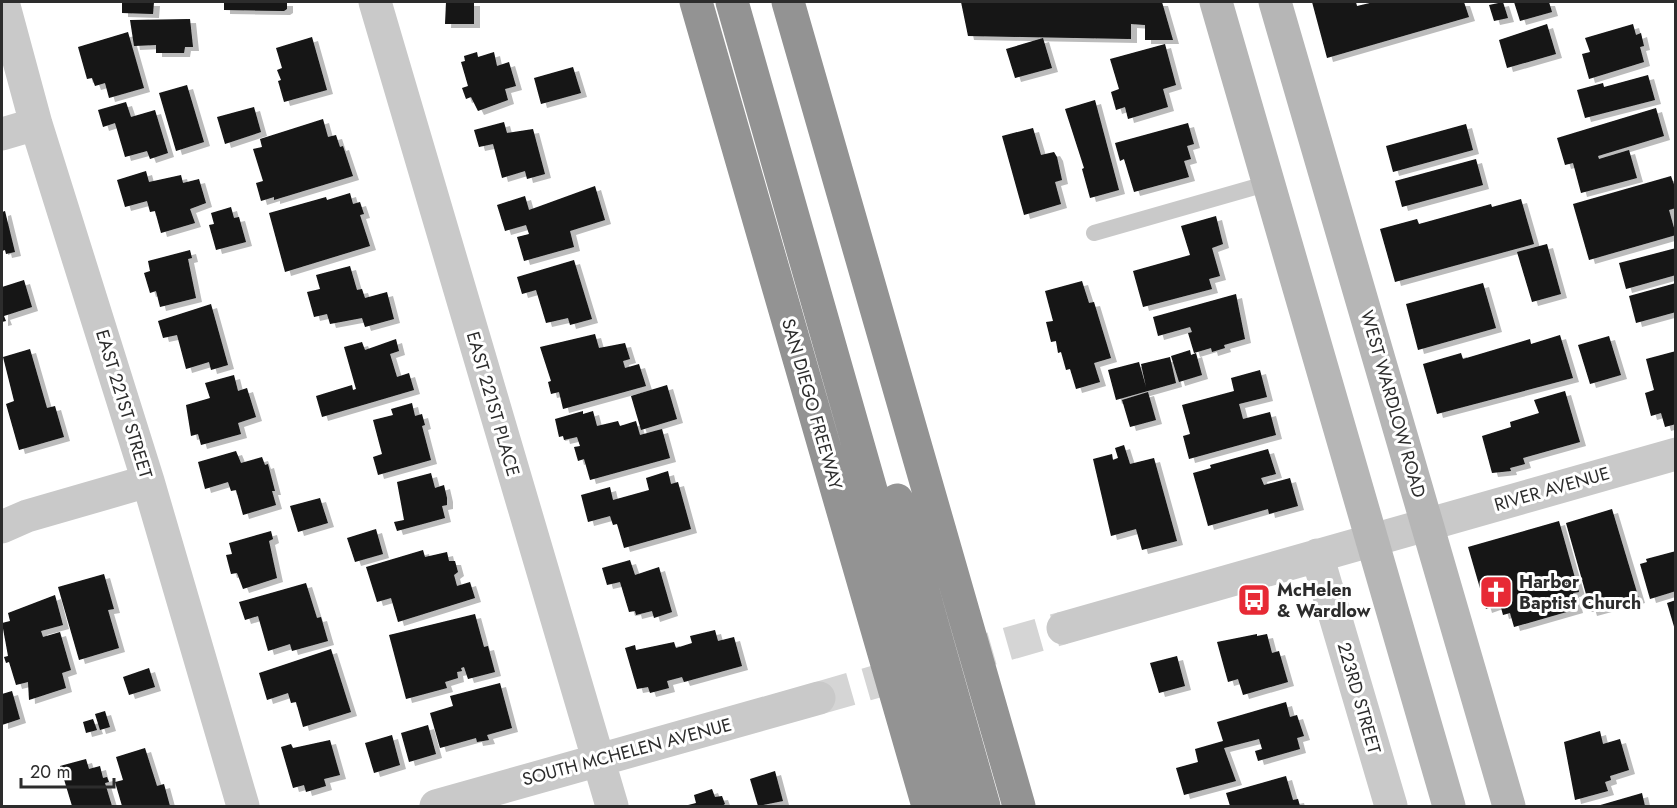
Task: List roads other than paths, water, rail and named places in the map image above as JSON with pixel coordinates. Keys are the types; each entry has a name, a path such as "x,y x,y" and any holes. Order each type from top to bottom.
{"highway":[{"name":"SAN DIEGO FREEWAY","path":"696,2 928,807"},
{"path":"732,2 961,807"},
{"path":"756,2 984,807"},
{"path":"788,2 1019,807"}],"main road":[{"path":"1216,2 1449,807"},
{"name":"WEST WARDLOW ROAD","path":"1275,2 1509,807"}],"street":[{"name":"EAST 221ST STREET","path":"3,2 36,124 148,481 243,807"},
{"name":"EAST 221ST PLACE","path":"375,2 612,807"},
{"path":"2,134 36,124"},
{"name":"RIVER AVENUE","path":"1428,525 1676,454"},
{"path":"2,527 27,516 148,481"},
{"path":"1063,628 1428,525"},
{"name":"223RD STREET","path":"1317,555 1391,807"},
{"name":"SOUTH MCHELEN AVENUE","path":"436,807 598,759 819,698"}],"lane":[{"path":"1094,233 1269,183"}],"tunnel":[{"path":"819,698 1063,628"}],"place":[{"name":"Harbor Baptist Church","path":"1496,592"},
{"name":"McHelen & Wardlow","path":"1254,600"}]}
